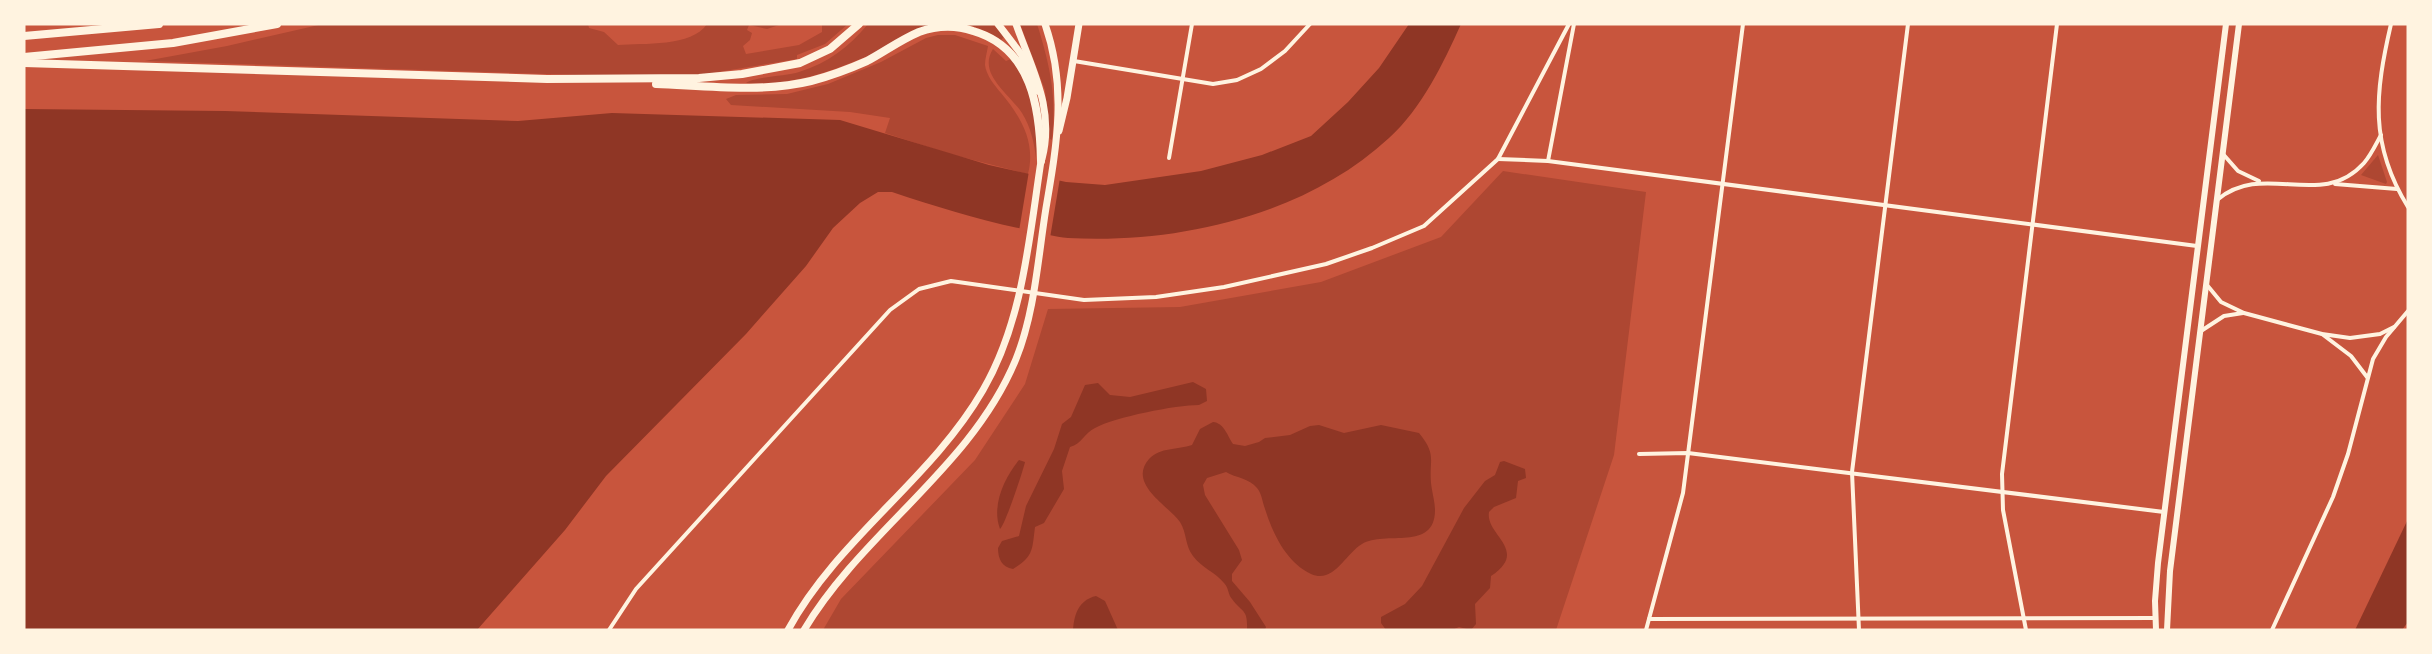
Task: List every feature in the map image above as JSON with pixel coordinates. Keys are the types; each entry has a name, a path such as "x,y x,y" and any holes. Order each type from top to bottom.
{"highway":[{"path":"24,36 159,24"},
{"path":"24,57 152,46 277,24"},
{"path":"24,63 547,78 720,77 800,63 840,42 859,24"},
{"path":"547,78 584,83 777,87 810,81 849,68 924,31 959,28 977,32 997,42 1020,65 1036,104 1041,161"}],"main road":[{"path":"998,24 1028,68 1043,108"},
{"path":"788,630 805,601 845,550 953,434 983,391 1008,340 1020,291 1041,161 1046,143 1039,80 1016,24"},
{"path":"1045,24 1058,75 1059,131"},
{"path":"804,630 817,608 856,561 962,446 996,398 1022,343 1079,24"},
{"path":"2156,630 2155,618 2164,512 2226,24"},
{"path":"2167,630 2170,571 2240,24"}],"street":[{"path":"1169,158 1192,24"},
{"path":"1073,61 1213,84 1237,80 1262,69 1285,51 1310,24"},
{"path":"609,630 636,589 891,310 919,289 951,281 1084,300 1156,297 1224,287 1326,264 1424,226 1498,159 1569,24"},
{"path":"1548,161 1574,24"},
{"path":"1646,630 1683,493 1743,24"},
{"path":"1859,630 1852,472 1908,24"},
{"path":"2026,630 2002,510 2001,492 2057,24"},
{"path":"2391,24 2379,84 2377,111 2381,135 2397,189 2408,207"},
{"path":"2332,184 2352,174 2365,162 2381,135"},
{"path":"2222,153 2238,171 2259,182"},
{"path":"1498,159 1548,161 2198,246"},
{"path":"2216,200 2237,186 2259,182 2299,186 2332,184 2397,189"},
{"path":"2206,284 2221,302 2244,313 2322,334 2350,338 2379,334 2394,326"},
{"path":"2272,630 2333,497 2348,454 2367,377 2376,352 2394,326 2408,311"},
{"path":"2200,331 2224,316 2244,313"},
{"path":"2322,334 2351,356 2367,377"},
{"path":"1639,454 1688,453 2164,512"},
{"path":"1649,619 2155,618"}],"shaded area":[{"path":"323,24 588,24 589,28 604,32 618,45 653,44 679,40 690,37 707,24 782,24 767,29 749,25 747,30 752,33 750,40 743,46 746,54 799,45 822,32 822,24 848,24 825,44 797,55 797,59 700,75 637,77 145,61 227,46"},
{"path":"868,24 944,24 826,72 788,81 746,83 755,79 799,72 819,64 845,47"},
{"path":"962,24 992,24 1005,36 1001,40 981,29"},
{"path":"1020,24 1037,24 1042,39 1053,95 1052,140 1050,139 1045,90"},
{"path":"1409,24 1461,24 1431,85 1401,126 1356,165 1319,187 1280,205 1239,219 1153,236 1110,239 1068,238 977,218 892,192 878,192 860,203 833,228 806,266 746,334 606,476 565,530 477,630 24,630 24,109 225,111 518,121 612,113 840,120 989,165 1066,182 1105,185 1201,171 1262,155 1311,136 1348,102 1379,68"},
{"path":"955,35 988,46 985,65 987,73 1015,111 1025,130 1030,151 1028,174 950,154 885,133 890,118 850,112 731,105 726,99 736,95 787,94 828,84 881,62 926,38"},
{"path":"993,49 1006,61 1011,59 1029,94 1035,119 1036,158 1032,135 1022,113 992,75 989,58"},
{"path":"2378,155 2387,182 2386,184 2361,175"},
{"path":"1503,171 1646,192 1614,455 1556,630 823,630 841,599 975,460 1025,384 1048,309 1180,307 1321,282 1441,237"},
{"path":"1193,382 1206,389 1207,401 1199,405 1146,412 1104,424 1091,430 1070,447 1062,471 1064,489 1044,523 1035,527 1031,552 1013,569 1003,564 998,548 1002,541 1019,536 1026,506 1054,449 1062,424 1071,417 1085,385 1098,383 1110,395 1130,397"},
{"path":"1213,422 1223,427 1233,444 1245,446 1265,438 1290,435 1310,426 1319,425 1344,433 1381,425 1419,433 1425,440 1431,457 1431,483 1435,510 1433,523 1427,531 1418,536 1372,540 1362,544 1333,572 1319,576 1302,569 1288,555 1276,537 1260,493 1254,485 1226,472 1207,478 1203,485 1205,495 1239,550 1242,560 1232,574 1232,581 1250,602 1266,627 1265,630 1247,630 1245,614 1231,597 1226,585 1193,556 1180,522 1152,494 1143,477 1144,468 1153,455 1192,445 1200,429"},
{"path":"1019,460 1025,462 1024,467 1000,529 998,501 1004,483"},
{"path":"1504,461 1525,469 1526,478 1518,481 1516,498 1494,507 1489,512 1493,528 1503,543 1507,558 1502,567 1491,576 1490,588 1475,604 1476,624 1471,630 1459,627 1452,630 1386,630 1381,623 1381,617 1405,604 1422,586 1464,508 1485,481 1495,475 1500,462"},
{"path":"2408,519 2408,622 2402,630 2355,630"},
{"path":"1096,596 1105,601 1118,630 1073,630 1079,608 1085,601"}],"pier":[{"path":"1029,171 1060,178 1050,238 1019,231"}]}
